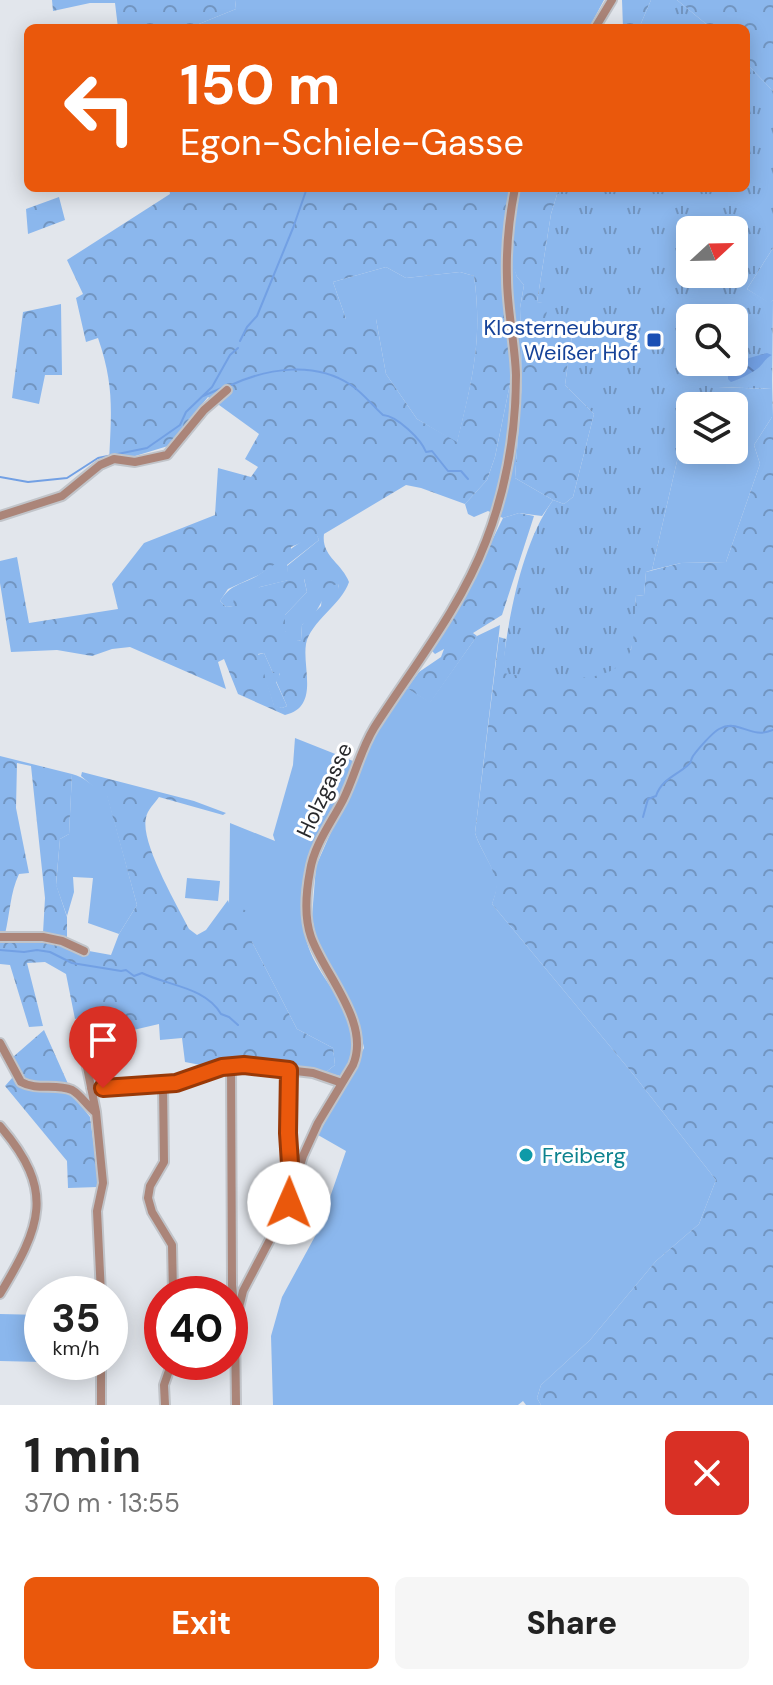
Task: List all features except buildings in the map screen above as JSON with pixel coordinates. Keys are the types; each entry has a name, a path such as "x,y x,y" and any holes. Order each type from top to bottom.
{"street":[{"path":"597,24 612,0"},
{"name":"Holzgasse","path":"248,1279 292,1195 303,1156 318,1123 356,1057 358,1036 352,1017 317,951 308,927 310,869 320,841 349,787 362,748 466,584 486,542 501,496 515,420 516,372 507,280 507,233 514,192"},
{"path":"0,516 62,496 100,465 114,459 135,462 167,455 204,410 227,390"},
{"path":"0,937 43,937 84,951"},
{"path":"0,1043 21,1082 40,1088 75,1091 96,1112"},
{"path":"86,1062 96,1112 103,1183 97,1211 100,1276"},
{"path":"91,1088 185,1081 231,1066 289,1070 321,1075 342,1083"},
{"path":"231,1066 231,1276"},
{"path":"289,1070 292,1195"},
{"path":"163,1084 164,1162 150,1186 148,1198 152,1212 172,1245 173,1276"},
{"path":"0,1126 21,1151 33,1173 36,1215 26,1251 0,1294"},
{"path":"289,1155 303,1156"},
{"path":"101,1380 101,1405"},
{"path":"165,1405 166,1380"},
{"name":"Holzgasse","path":"236,1380 236,1405"}],"green space":[{"path":"52,0 235,0 236,9 199,24 118,24 115,3 90,3 53,11"},
{"path":"235,0 604,0 591,24 199,24 236,9"},
{"path":"622,0 651,0 641,24 623,24"},
{"path":"651,0 677,0 706,24 641,24"},
{"path":"677,0 773,0 773,91 750,67 750,24 706,24"},
{"path":"750,67 773,91 773,248 748,287 748,216 676,216 676,288 748,288 770,303 773,300 772,389 719,387 716,392 676,392 676,464 652,570 646,572 644,595 636,596 632,646 622,664 591,677 553,679 502,673 512,606 524,560 553,500 564,504 573,497 594,414 565,385 572,335 544,329 548,304 537,302 551,214 558,192 750,192"},
{"path":"170,192 508,192 508,196 516,197 518,192 558,192 551,214 537,302 548,303 572,335 565,385 594,414 573,497 564,504 515,478 522,381 520,308 524,285 511,261 518,366 510,384 495,457 487,480 465,504 406,485 324,534 329,554 349,582 309,636 305,654 306,695 296,711 285,715 238,694 224,659 218,662 226,689 130,647 92,656 57,650 11,652 0,583 0,561 17,557 29,623 118,609 112,584 144,543 215,515 218,468 251,477 258,467 245,459 259,434 208,397 168,446 109,464 111,401 107,371 98,338 86,342 76,298 83,294 67,260","holes":["386,267 406,278 460,272 474,276 477,341 457,442 417,419 386,374 376,319 346,319 333,282","317,536 319,540 287,566 288,580 234,597 233,606 226,607 220,601 228,589 259,575 291,553 291,547","304,579 312,581 320,589 338,584 339,588 330,589 322,596 321,606 302,625 301,640 298,641 294,633 285,631 285,615 307,592","264,653 273,673 280,675 276,681 287,706 282,708 274,705 258,654"]},
{"path":"59,197 65,220 28,234 26,209"},
{"path":"773,248 773,300 770,304 748,287"},
{"path":"511,257 517,277 524,285 520,308 522,381 515,478 553,500 542,516 519,513 503,518 488,511 474,517 468,514 465,504 487,480 495,457 510,384 518,366"},
{"path":"386,267 406,278 460,272 474,276 477,341 457,443 417,419 386,374 376,319 346,319 333,282"},
{"path":"61,304 62,375 45,375 39,404 12,398 23,312"},
{"path":"773,380 773,1405 541,1405 537,1398 541,1385 590,1340 656,1261 699,1224 716,1180 492,904 495,877 475,833 499,637 506,639 503,673 631,650 636,596 644,595 646,572 681,563 726,562 760,464 754,445 772,417"},
{"path":"718,387 772,389 772,417 754,445 760,464 726,562 681,563 652,570 676,464 748,464 748,392 715,392"},
{"path":"519,513 534,516 502,615 473,633 477,636 430,703 407,688 419,672 441,657 444,649 435,654 431,650 462,602 503,518"},
{"path":"317,535 319,540 287,565 289,580 260,587 233,606 226,607 220,601 232,588 257,576 299,543"},
{"path":"304,578 328,585 338,584 339,588 322,601 313,617 302,625 301,640 298,641 285,631 285,615 307,592"},
{"path":"500,625 475,833 497,884 492,904 716,1180 699,1224 656,1261 590,1340 541,1385 537,1398 541,1405 526,1405 523,1401 518,1405 273,1405 271,1336 282,1297 319,1229 346,1151 318,1135 364,1048 350,1002 316,938 312,917 316,866 373,737 407,688 430,702 477,636"},
{"path":"264,653 273,673 280,676 276,682 287,706 282,708 274,706 257,655"},
{"path":"295,738 353,761 340,800 307,872 304,871 305,934 320,971 349,1019 354,1036 352,1055 343,1077 326,1072 335,1065 333,1048 297,1029 252,942 229,906 230,823 275,841 273,835 293,765"},
{"path":"0,756 72,774 69,834 60,839 56,884 67,917 67,947 111,955 119,934 137,905 107,796 104,808 99,806 95,788 81,776 82,772 194,801 226,813 223,815 159,797 146,818 148,842 189,929 197,935 206,930 228,900 230,906 256,913 252,942 297,1029 333,1048 335,1065 326,1072 255,1058 206,1066 185,1062 182,1038 160,1040 159,1024 129,1031 128,1035 90,1039 86,1017 75,1019 66,974 45,962 27,963 43,1026 29,1027 10,965 0,964","holes":["17,763 31,766 45,898 43,933 5,934 16,881 19,874 29,873 16,808"]},
{"path":"72,774 107,794 137,905 119,934 88,923 93,878 73,877 74,892 67,916 56,885 60,839 69,834"},
{"path":"187,878 220,881 218,901 185,898"},
{"path":"44,1030 73,1095 90,1117 98,1187 68,1188 67,1161 5,1086 20,1069 13,1057"},
{"path":"0,1314 24,1315 24,1362 0,1361"}],"water":[{"path":"767,353 772,355 748,374 748,358"},
{"path":"728,376 744,376 731,382"}],"waterway":[{"path":"240,341 257,316 306,192"},
{"path":"0,477 28,482 67,478 98,458 147,448 180,425 186,412 212,387 230,355 238,348"},
{"path":"231,385 276,371 307,370 337,377 356,388 383,415 408,429 426,452 432,451 448,471 461,471 468,479"},
{"path":"203,396 224,387"},
{"path":"643,817 648,799 656,796 665,782 689,764 698,749 719,729 733,726 758,733 773,730"},
{"path":"0,950 50,952 72,963 126,970 134,976 142,973 206,998 221,1014 238,1025"}],"place":[{"name":"Klosterneuburg Weißer Hof","path":"654,340"},
{"name":"Freiberg","path":"526,1155"}],"route":[{"path":"103,1088 176,1083 222,1067 244,1065 289,1070 288,1133 292,1195 289,1203"}]}
